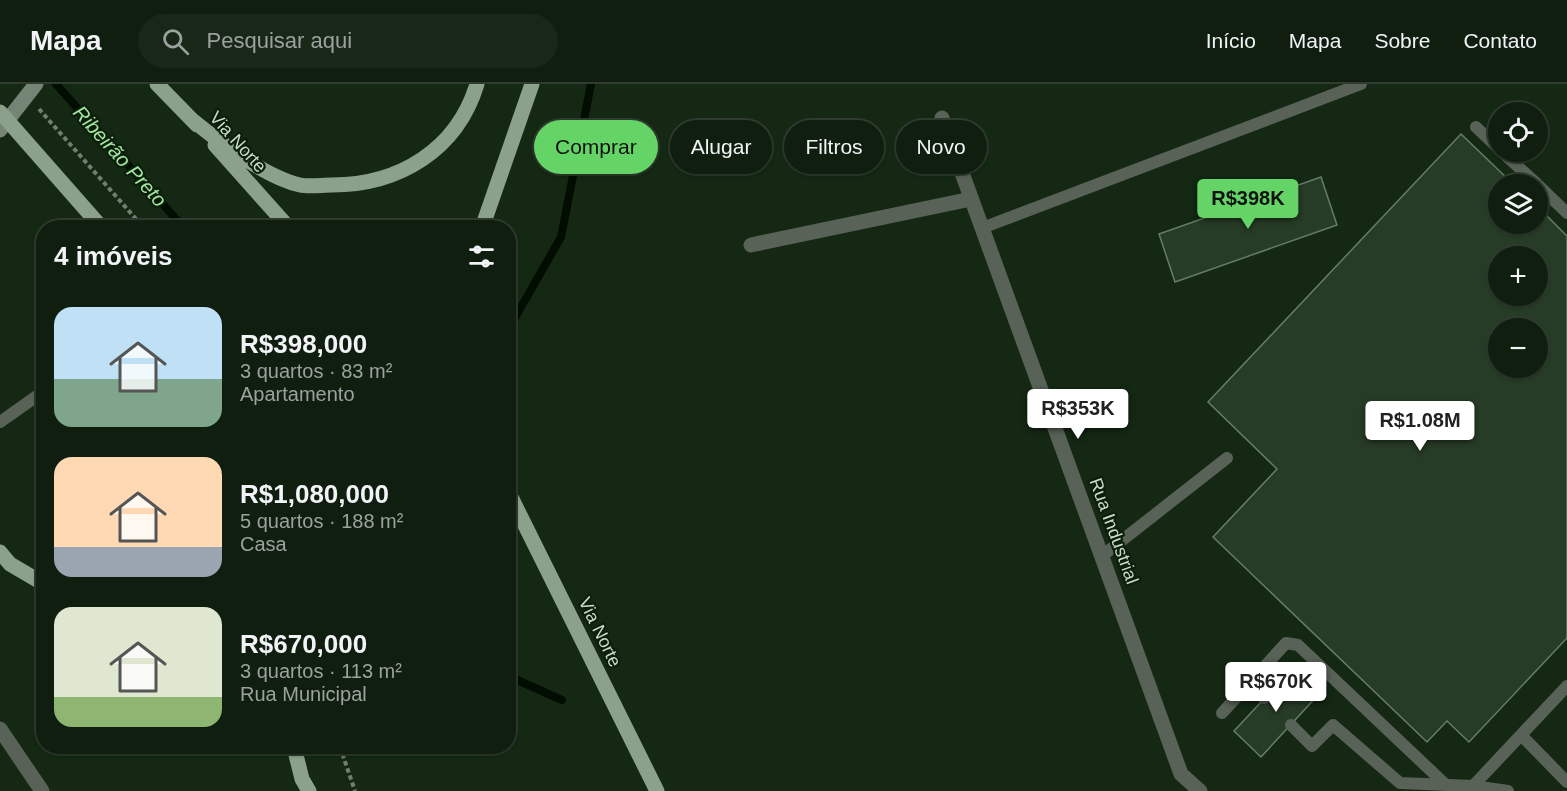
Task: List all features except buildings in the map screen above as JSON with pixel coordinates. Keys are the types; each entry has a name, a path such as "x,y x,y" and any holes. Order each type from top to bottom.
{"main road":[{"path":"0,130 36,84"},
{"name":"Via Norte","path":"157,84 191,118 282,220"},
{"path":"191,118 233,151 300,185 360,185 406,170 444,143 472,99 477,84"},
{"path":"485,220 532,84"},
{"path":"0,112 95,220"},
{"name":"Via Norte","path":"516,507 657,791"},
{"path":"0,552 9,564 36,579"},
{"path":"296,754 302,779 309,791"}],"street":[{"name":"Rua Industrial","path":"942,118 1181,774 1200,791"},
{"path":"751,245 971,199"},
{"path":"0,729 42,791"}],"lane":[{"path":"982,228 1360,84"},
{"path":"1476,127 1488,138"},
{"path":"1513,162 1525,174"},
{"path":"1548,195 1567,213"},
{"path":"0,422 36,397"},
{"path":"1102,556 1227,458"},
{"path":"1222,713 1286,643 1298,645 1446,785"},
{"path":"1249,681 1264,698"},
{"path":"1473,786 1565,692"},
{"path":"1291,725 1312,746 1333,725 1400,783 1473,786 1508,791"},
{"path":"1521,735 1567,782"}],"path":[{"path":"37,107 137,220"},
{"path":"342,754 355,791"}],"waterway":[{"name":"Ribeirão Preto","path":"56,84 177,220"},
{"path":"516,316 561,237 591,84"},
{"path":"516,680 562,700"}]}
